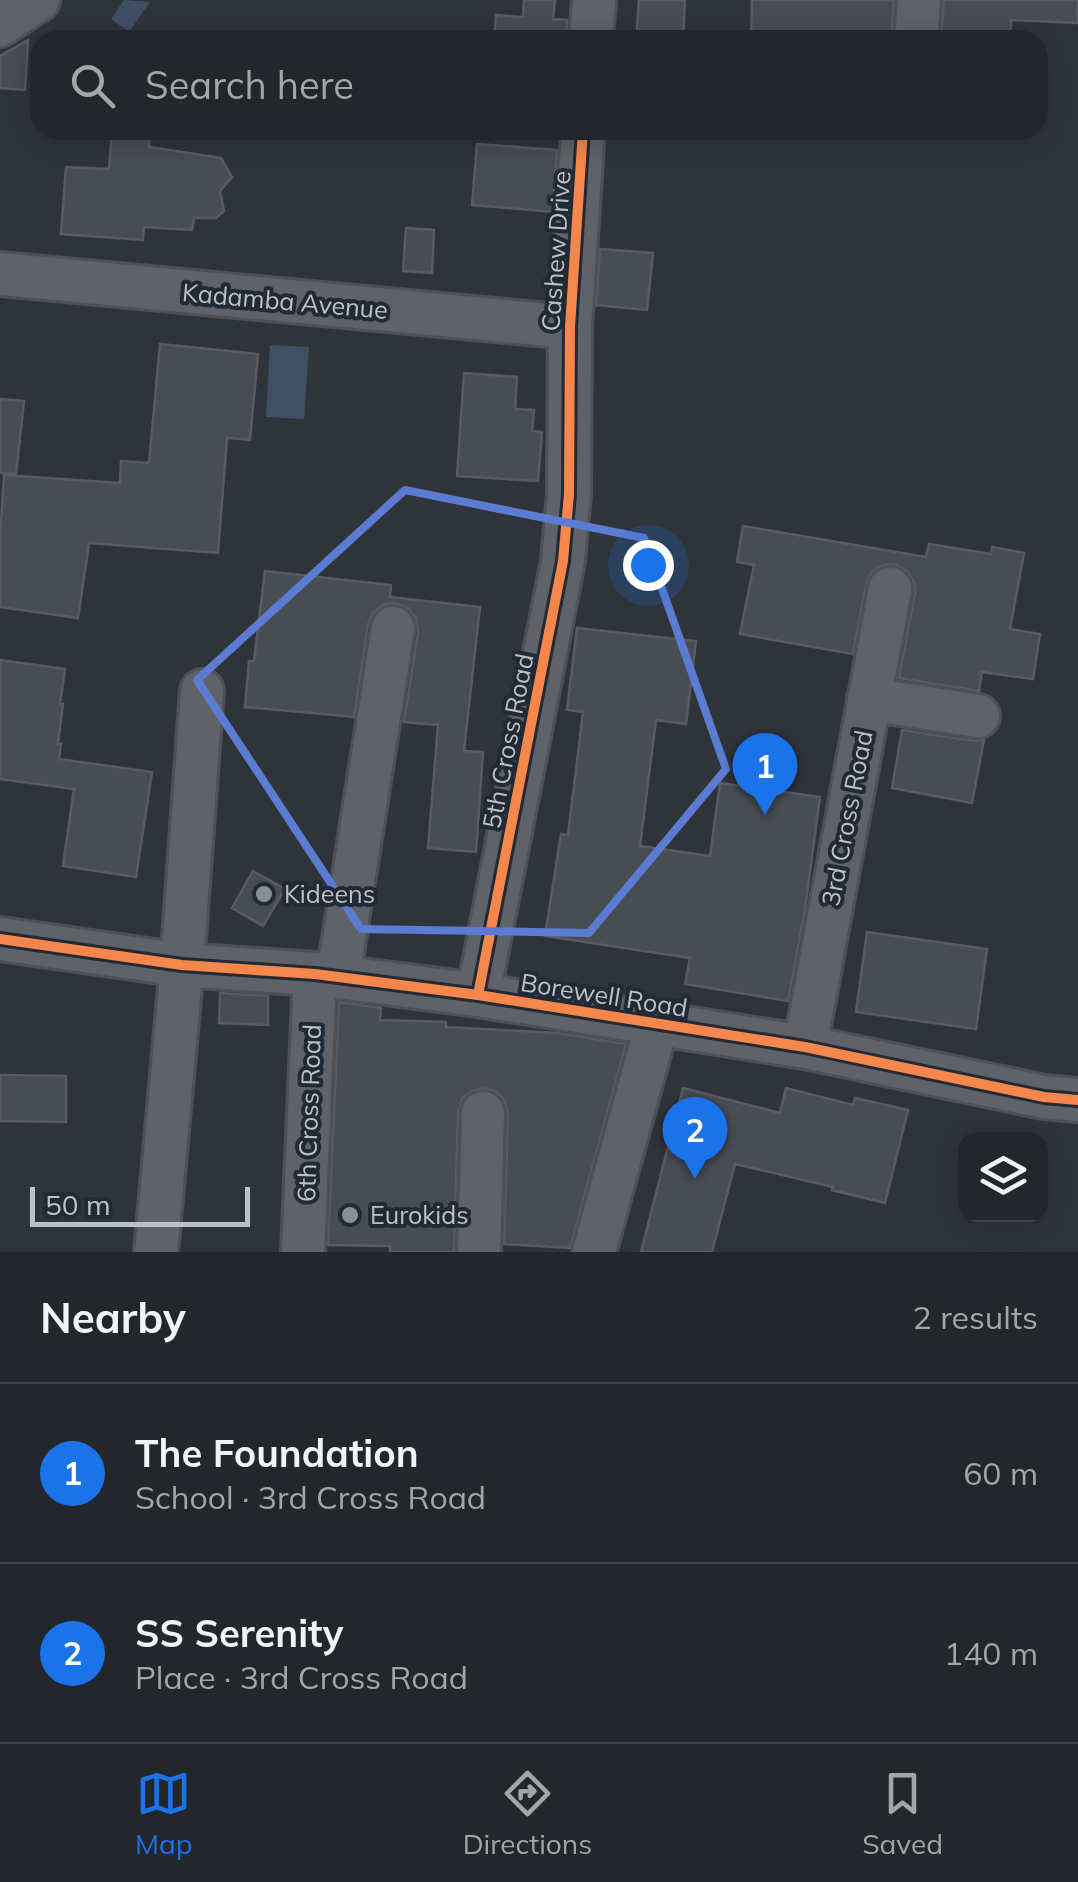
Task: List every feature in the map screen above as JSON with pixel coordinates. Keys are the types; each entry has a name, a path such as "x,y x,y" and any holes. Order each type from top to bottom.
{"street":[{"path":"0,24 38,0"},
{"path":"591,30 594,0"},
{"path":"917,30 919,0"},
{"name":"Cashew Drive","path":"569,494 570,328 583,140"},
{"name":"Kadamba Avenue","path":"0,274 570,328"},
{"name":"5th Cross Road","path":"478,995 564,561 569,494"},
{"name":"3rd Cross Road","path":"805,1047 890,589"},
{"name":"6th Cross Road","path":"303,1252 326,976 394,628"},
{"path":"156,1252 202,691"},
{"path":"869,699 978,716"},
{"name":"Borewell Road","path":"0,939 182,965 326,976 478,995 805,1047 1044,1097 1078,1100"},
{"path":"594,1252 658,1024"},
{"path":"479,1252 483,1113"}],"highlighted area":[{"path":"405,490 644,538 726,769 589,933 361,929 197,680"}],"water":[{"path":"124,0 150,2 130,30 111,19"},
{"path":"270,345 309,347 304,419 266,417"}],"building":[{"path":"524,0 555,0 553,19 567,20 566,30 495,30 496,15 523,17"},
{"path":"639,0 685,0 684,30 637,30"},
{"path":"752,0 894,0 892,30 751,30"},
{"path":"944,0 1078,0 1078,23 1011,20 1010,30 942,30"},
{"path":"28,40 25,90 0,88 0,56"},
{"path":"111,140 149,140 149,147 221,158 232,177 220,191 224,211 216,218 194,218 192,230 144,227 143,240 61,234 66,167 109,169"},
{"path":"477,144 557,150 553,212 472,205"},
{"path":"406,228 434,230 432,273 403,271"},
{"path":"600,249 653,253 647,310 596,305"},
{"path":"160,344 258,354 250,440 227,438 218,553 89,543 78,618 0,607 4,475 120,483 121,461 149,463"},
{"path":"464,373 517,377 515,409 534,410 532,431 542,432 538,481 457,476"},
{"path":"0,399 24,401 16,474 0,473"},
{"path":"743,526 926,557 929,544 991,554 992,547 1024,553 1010,629 1040,634 1033,679 982,672 979,691 899,678 915,593 907,571 894,564 872,572 866,584 853,654 740,634 754,565 737,562"},
{"path":"265,571 391,585 390,597 480,607 464,751 483,752 476,852 428,848 438,725 404,722 418,632 416,618 408,608 385,604 373,613 354,717 245,707"},
{"path":"577,628 696,641 686,724 656,720 640,846 710,856 720,783 820,797 788,1001 685,984 690,958 545,936 561,834 568,835 583,712 567,710"},
{"path":"0,660 65,669 59,759 152,772 136,877 63,866 74,789 0,779"},
{"path":"902,730 984,740 972,803 892,788"},
{"path":"253,871 285,889 263,926 232,908"},
{"path":"867,932 987,949 976,1029 856,1012"},
{"path":"220,993 268,996 268,1025 219,1023"},
{"path":"339,1002 381,1008 380,1020 446,1022 446,1027 557,1033 626,1044 570,1248 504,1244 508,1113 497,1092 483,1088 462,1099 458,1112 454,1252 390,1252 390,1246 328,1245"},
{"path":"0,1075 66,1076 66,1122 0,1121"},
{"path":"683,1088 780,1113 786,1088 853,1105 855,1098 908,1110 885,1203 735,1164 712,1252 641,1252"}],"cycle path":[{"path":"478,995 563,561 569,494 570,327 582,140"},
{"path":"0,939 182,965 315,974 478,995 805,1047 1044,1097 1078,1100"}],"place":[{"name":"The Foundation","path":"765,815"},
{"name":"Kideens","path":"264,894"},
{"name":"SS Serenity","path":"695,1179"},
{"name":"Eurokids","path":"350,1215"}]}
